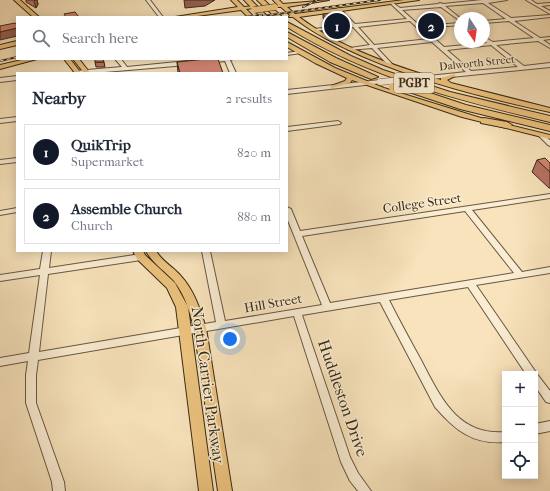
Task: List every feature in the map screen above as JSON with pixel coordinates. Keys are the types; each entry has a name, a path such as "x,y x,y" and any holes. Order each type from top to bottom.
{"highway":[{"path":"260,0 278,16"},
{"path":"251,6 264,16"},
{"name":"PGBT","path":"288,20 328,48 391,75 490,105 550,118"},
{"name":"PGBT","path":"288,35 334,60 379,80 463,107 550,128"},
{"path":"504,100 550,113"},
{"path":"484,122 545,134"}],"main road":[{"path":"11,0 29,16"},
{"path":"17,0 35,16"},
{"path":"288,10 292,3 307,0"},
{"path":"202,16 240,5 251,6 326,0"},
{"path":"288,20 304,21 310,16 416,0"},
{"path":"276,3 288,10 314,30 350,48 423,80 550,110"},
{"path":"185,16 230,10 240,5 251,6"},
{"path":"240,5 250,16"},
{"path":"288,20 300,20 343,10"},
{"path":"0,47 16,44"},
{"path":"288,45 299,52 368,84 484,122"},
{"path":"0,50 16,47"},
{"path":"0,67 30,60"},
{"path":"68,60 77,72"},
{"path":"77,60 85,72"},
{"path":"333,87 348,82 350,78 347,75"},
{"path":"453,75 443,79 453,86"},
{"path":"399,95 391,88 423,80"},
{"path":"545,134 550,136"},
{"name":"North Carrier Parkway","path":"151,252 152,255 176,277 187,290 200,328 225,491"},
{"name":"North Carrier Parkway","path":"139,254 171,286 182,308 206,491"}],"street":[{"path":"148,0 156,15"},
{"path":"435,0 454,15"},
{"path":"398,9 505,0"},
{"path":"528,0 550,14"},
{"path":"482,1 550,47"},
{"path":"392,3 470,73"},
{"path":"536,5 550,4"},
{"path":"343,10 353,25 390,65"},
{"path":"490,21 550,14"},
{"path":"314,30 411,20"},
{"path":"418,27 454,24"},
{"path":"442,48 550,38"},
{"path":"350,48 433,40"},
{"path":"492,44 523,68"},
{"path":"288,54 299,52"},
{"path":"119,60 124,68"},
{"path":"204,61 216,60"},
{"path":"227,60 233,72"},
{"path":"94,72 190,63"},
{"name":"Dalworth Street","path":"288,92 412,79 423,80 453,75 550,65"},
{"path":"0,80 16,78"},
{"path":"0,121 16,120"},
{"path":"288,129 338,123"},
{"path":"545,134 550,144"},
{"path":"0,162 16,160"},
{"name":"College Street","path":"298,234 467,210 550,196"},
{"path":"0,213 16,210"},
{"path":"467,210 520,275"},
{"path":"288,211 327,308"},
{"path":"48,252 33,356 31,403 58,482 58,491"},
{"path":"206,252 221,325"},
{"path":"0,278 139,254"},
{"name":"Hill Street","path":"0,362 550,270"},
{"path":"470,283 530,371"},
{"path":"384,298 439,404 452,420 466,430 481,436 502,437"},
{"name":"Huddleston Drive","path":"297,313 345,458 354,477 365,491"},
{"path":"538,382 550,399"},
{"path":"538,428 550,426"}],"building":[{"path":"75,12 78,16 65,16 64,14"},
{"path":"337,13 344,20 329,22 323,14"},
{"path":"15,23 16,28 0,32 0,26"},
{"path":"95,60 103,60 104,62 95,62"},
{"path":"218,60 223,72 180,72 177,62"},
{"path":"545,158 550,163 550,172 537,160"}],"railway":[{"path":"303,7 317,0"},
{"path":"263,16 380,0"},
{"path":"254,16 262,15"},
{"path":"0,61 16,57"}],"place":[{"name":"QuikTrip","path":"337,26"},
{"name":"Assemble Church","path":"431,26"}]}
